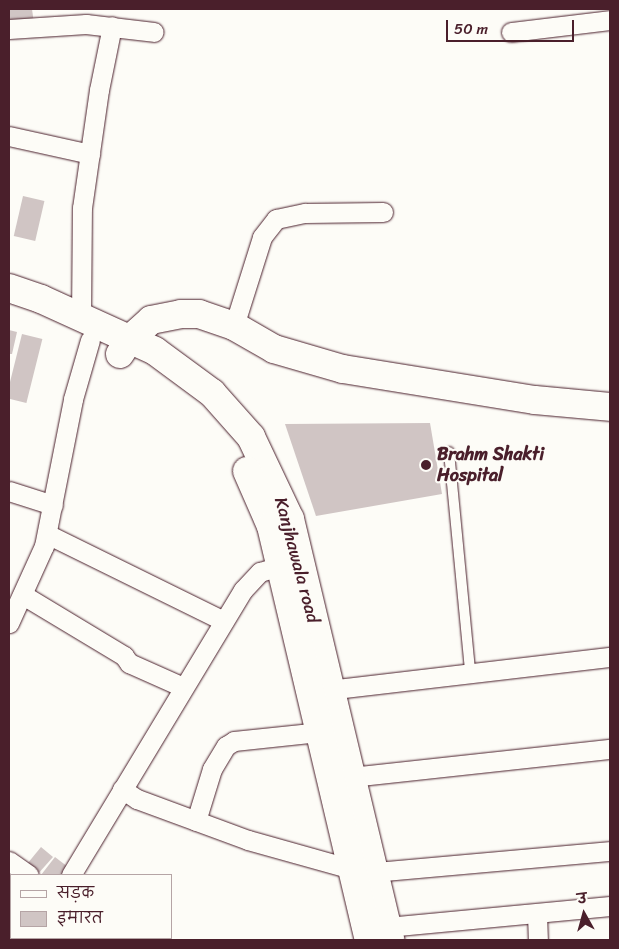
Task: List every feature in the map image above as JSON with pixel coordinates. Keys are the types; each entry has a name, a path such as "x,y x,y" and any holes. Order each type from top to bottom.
{"main road":[{"name":"Kanjhawala road","path":"9,288 86,329 125,347 205,410 236,449 262,500 280,566 320,691 351,777 363,870"},
{"name":"Kanjhawala road","path":"9,307 86,329"},
{"path":"125,347 151,320 167,316 199,314 234,326 274,349 343,369 535,400 610,406"},
{"name":"Kanjhawala road","path":"125,347 155,351 212,393 251,438 290,518 320,691 320,732 382,936"}],"street":[{"path":"510,32 610,20"},
{"path":"9,624 23,595 46,534 86,329 82,208 112,26"},
{"path":"9,29 112,26 154,32"},
{"path":"9,136 90,154"},
{"path":"234,326 262,236 276,219 305,212 383,212"},
{"path":"9,491 53,505"},
{"path":"46,534 224,621"},
{"path":"73,874 183,686 251,580 260,572 280,566"},
{"path":"23,595 124,656 129,662 183,686"},
{"path":"320,691 610,657"},
{"path":"196,821 212,769 226,746 234,741 320,732"},
{"path":"351,777 610,749"},
{"path":"122,789 137,799 248,840 363,870 610,851"},
{"path":"9,861 28,874"},
{"path":"382,936 537,914 610,906"},
{"path":"537,914 538,940"}],"lane":[{"path":"448,452 470,672"}],"building":[{"path":"9,9 32,9 34,24 9,27"},
{"path":"23,196 44,201 35,241 14,236"},
{"path":"9,330 17,332 12,354 9,354"},
{"path":"22,334 42,339 26,403 9,399 9,386"},
{"path":"430,423 442,494 316,516 285,424"},
{"path":"41,847 53,857 38,874 23,869"},
{"path":"55,857 68,867 63,874 42,874"},
{"path":"9,882 10,906 9,905"}],"place":[{"name":"Brahm Shakti Hospital","path":"426,465"}]}
